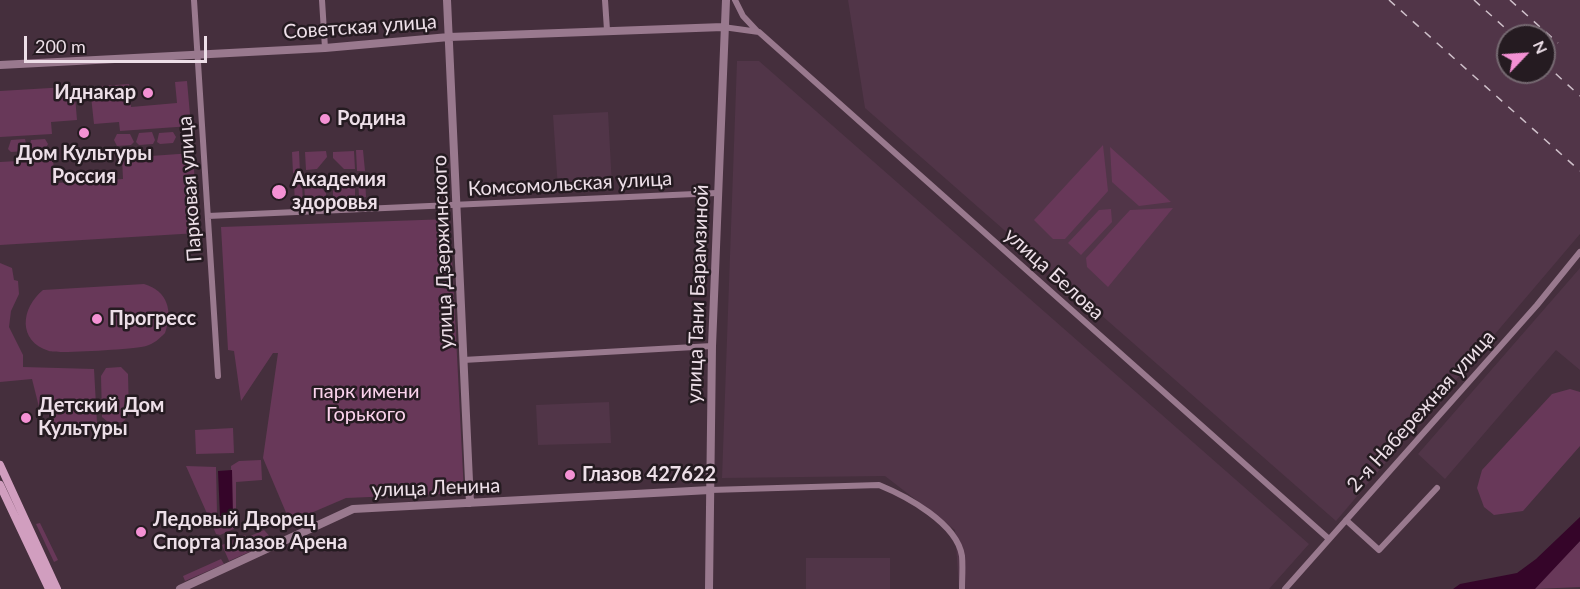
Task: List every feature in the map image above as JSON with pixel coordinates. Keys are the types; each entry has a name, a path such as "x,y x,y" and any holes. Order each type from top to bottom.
{"main road":[{"path":"0,465 6,500 57,589"},
{"path":"0,485 49,589"}],"street":[{"name":"Парковая улица","path":"194,0 218,376"},
{"path":"322,0 325,48"},
{"name":"улица Дзержинского","path":"447,0 470,503"},
{"path":"605,0 607,30"},
{"name":"улица Тани Барамзиной","path":"709,589 712,346 723,27 726,0"},
{"name":"улица Белова","path":"735,0 743,16 759,32 1329,539"},
{"name":"Советская улица","path":"0,65 325,48 449,37 723,27"},
{"path":"723,27 759,32"},
{"name":"Комсомольская улица","path":"208,216 717,193"},
{"name":"2-я Набережная улица","path":"1285,589 1537,305 1580,252"},
{"path":"463,360 712,346"},
{"path":"710,490 879,485 902,495 935,518 953,535 962,554 962,589"},
{"path":"1346,520 1379,550 1437,488"},
{"name":"улица Ленина","path":"180,589 353,509 710,490"}],"shaded area":[{"path":"848,0 1580,0 1580,234 1336,521 865,108"},
{"path":"737,61 759,61 1309,544 1269,589 959,589 955,530 885,476 722,478"},
{"path":"608,112 612,186 558,189 553,115"},
{"path":"1580,268 1580,370 1556,350 1445,479 1418,454"},
{"path":"609,402 611,443 538,445 536,405"},
{"path":"232,470 233,515 220,516 218,471"},
{"path":"1580,517 1580,541 1535,589 1453,589 1460,584 1517,573 1536,559"},
{"path":"806,558 890,558 890,589 806,589"}],"green space":[{"path":"187,81 191,126 120,131 119,122 94,124 91,96 101,86 129,84 131,107 177,103 175,82"},
{"path":"67,87 75,96 77,120 51,122 52,134 0,137 0,91"},
{"path":"152,132 155,140 153,144 139,145 136,142 139,133"},
{"path":"173,132 176,137 173,143 160,144 157,142 159,133"},
{"path":"117,134 130,134 134,142 131,145 117,146 114,140"},
{"path":"25,139 27,148 25,151 11,152 8,149 11,140"},
{"path":"45,139 48,144 45,150 32,151 29,149 31,140"},
{"path":"1103,145 1108,191 1065,239 1053,239 1034,220"},
{"path":"1110,147 1171,202 1139,206 1112,182"},
{"path":"356,150 363,150 365,171 357,171"},
{"path":"299,151 300,173 293,173 292,152"},
{"path":"326,151 327,157 317,169 306,170 305,152"},
{"path":"354,151 355,169 344,169 333,158 333,152"},
{"path":"193,153 198,233 0,245 0,162 53,159 55,183 123,179 122,158"},
{"path":"358,176 365,176 366,197 359,198"},
{"path":"343,180 355,180 355,198 333,198 333,191"},
{"path":"316,181 326,193 326,199 305,200 304,182"},
{"path":"294,183 302,183 303,204 295,204"},
{"path":"1173,208 1108,287 1087,267 1086,258 1130,210"},
{"path":"1111,209 1112,222 1081,255 1068,243 1099,210"},
{"name":"парк имени Горького","path":"450,219 464,493 346,498 290,522 263,458 278,353 273,353 241,401 234,351 228,350 221,227"},
{"path":"0,263 12,268 14,280 18,281 19,294 11,311 9,327 23,355 23,367 94,369 97,423 52,426 45,406 39,407 32,379 0,382"},
{"name":"Прогресс","path":"144,284 159,292 168,310 165,333 149,345 113,350 55,352 39,346 31,340 27,332 27,315 30,306 43,290"},
{"path":"121,367 128,374 129,415 123,422 109,423 102,417 101,376 106,368"},
{"path":"1570,389 1580,392 1580,446 1523,511 1494,515 1484,507 1477,488 1482,470 1552,394"},
{"path":"233,428 234,453 196,454 195,430"},
{"path":"261,460 262,480 236,482 236,512 232,512 231,466 239,461"},
{"path":"186,466 216,467 217,514 209,518"},
{"path":"233,517 234,529 220,535 216,534 211,522 220,518"},
{"path":"40,523 58,560 54,562 36,524"},
{"path":"264,530 274,541 229,561 222,545 244,535 248,537"},
{"path":"1580,541 1580,587 1535,589 1537,585"},
{"path":"221,559 224,564 185,581 183,576"}],"railway":[{"path":"1389,0 1580,171"},
{"path":"1474,0 1501,24"},
{"path":"1510,0 1558,43"},
{"path":"1556,74 1580,96"}],"place":[{"name":"Иднакар","path":"148,93"},
{"name":"Родина","path":"325,119"},
{"name":"Дом Культуры Россия","path":"84,133"},
{"name":"Академия здоровья","path":"279,192"},
{"name":"Прогресс","path":"97,319"},
{"name":"Детский Дом Культуры","path":"26,418"},
{"name":"Глазов 427622","path":"570,475"},
{"name":"Ледовый Дворец Спорта Глазов Арена","path":"141,532"}]}
